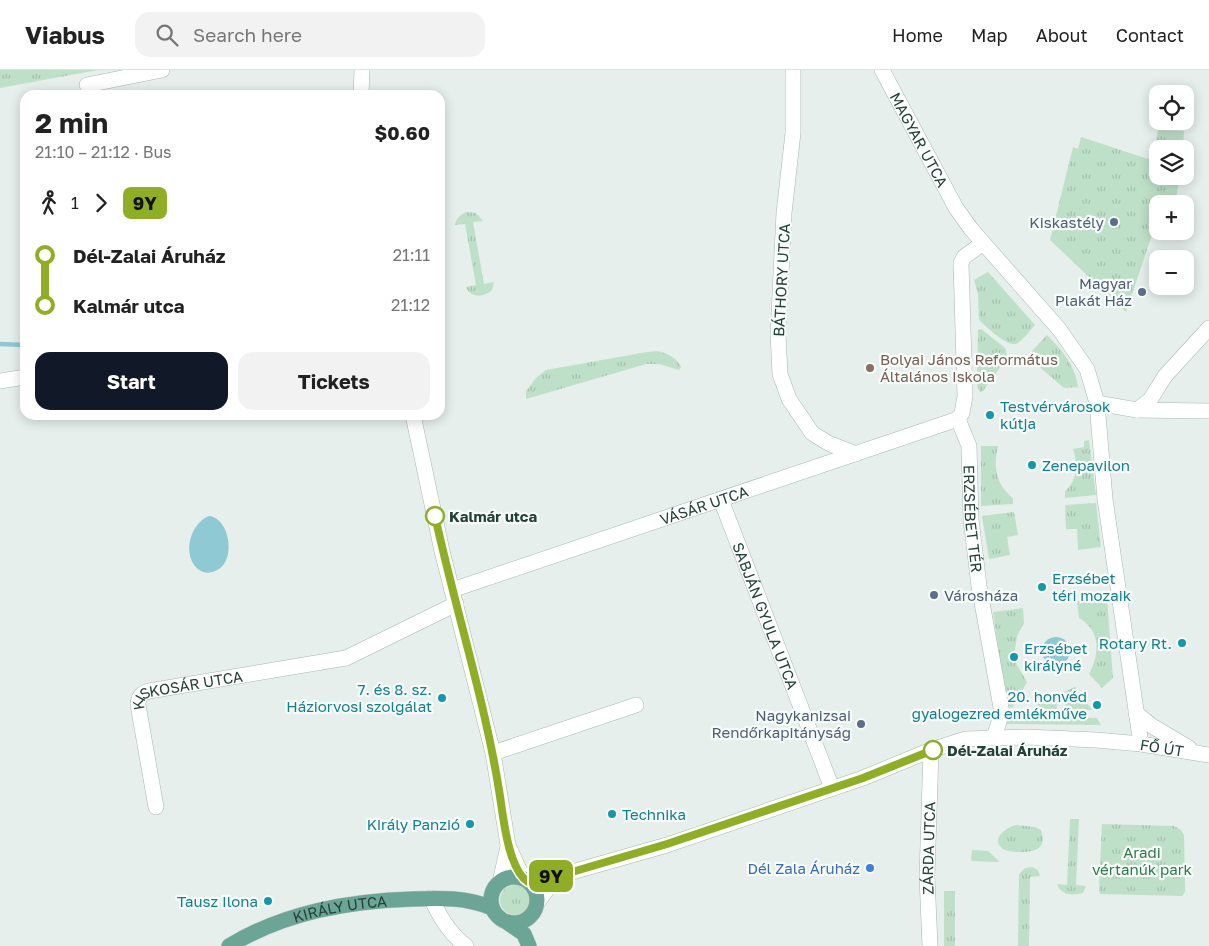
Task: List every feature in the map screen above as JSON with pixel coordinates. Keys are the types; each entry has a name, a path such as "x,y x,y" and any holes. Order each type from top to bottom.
{"main road":[{"path":"530,946 524,934 498,917 492,908 491,898 497,885 510,878 526,881 535,892 534,910 538,946"},
{"name":"KIRÁLY UTCA","path":"457,898 497,885"},
{"name":"KIRÁLY UTCA","path":"230,946 269,926 318,910 376,901 457,898 492,908"},
{"path":"508,923 520,923 534,910"}],"street":[{"path":"87,85 162,70"},
{"path":"352,70 360,90"},
{"path":"361,90 362,70"},
{"name":"BÁTHORY UTCA","path":"793,70 793,133 784,213 778,334 780,374 789,399 812,433 828,444 856,454"},
{"name":"MAGYAR UTCA","path":"882,70 956,208 983,243"},
{"path":"958,420 962,413 965,396 960,270 964,257 983,243 1059,329 1087,369 1097,403 1105,499 1141,744"},
{"path":"1137,410 1150,400 1165,376 1209,328"},
{"path":"0,381 20,378"},
{"path":"1097,403 1137,410 1209,411"},
{"path":"414,420 454,597 493,753 508,846 526,881 563,872 572,872 667,844 873,774 931,750 966,739 994,737"},
{"name":"VÁSÁR UTCA","path":"280,670 346,658 454,597 721,500 958,420"},
{"name":"ERZSÉBET TÉR","path":"958,420 969,446 971,519 979,586 1002,713 994,737"},
{"name":"SABJÁN GYULA UTCA","path":"721,500 832,788"},
{"name":"KISKOSÁR UTCA","path":"156,807 138,705 141,695 149,691 280,670"},
{"path":"493,753 636,705"},
{"path":"1136,713 1152,726 1203,754"},
{"name":"FŐ ÚT","path":"994,737 1026,737 1141,744 1203,754"},
{"name":"ZÁRDA UTCA","path":"930,946 927,877 931,750"},
{"path":"497,885 505,865 508,846"},
{"path":"534,910 548,888 572,872"},
{"path":"431,898 438,913 452,934 466,946"}],"green space":[{"path":"0,70 98,70 0,88"},
{"path":"1158,130 1184,131 1184,140 1156,140"},
{"path":"1081,137 1148,159 1149,185 1178,185 1177,195 1149,195 1150,240 1126,312 1050,240 1073,147 1078,149"},
{"path":"467,212 476,213 483,221 473,222 484,284 494,282 492,290 478,296 471,294 466,287 476,285 465,224 455,225 456,220"},
{"path":"988,272 1035,325 1018,343 1014,344 1004,341 988,329 979,319 978,294 974,280"},
{"path":"981,329 1004,347 1007,358 983,391 980,392 977,386 978,330"},
{"path":"1047,335 1067,358 1074,372 1078,387 1064,388 1030,359 1031,352"},
{"path":"658,351 674,358 681,367 679,370 659,364 646,364 526,399 526,391 536,378 546,370"},
{"path":"1089,440 1096,495 1065,498 1065,491 1075,477 1076,471 1073,449 1084,447 1084,441"},
{"path":"981,446 998,446 997,475 1007,493 1013,498 1013,504 981,506"},
{"path":"1096,503 1101,547 1078,550 1077,529 1066,529 1065,505"},
{"path":"1014,512 1018,535 1007,537 1010,555 989,559 982,516"},
{"path":"1107,598 1113,678 1102,688 1089,674 1095,659 1095,636 1086,623 1079,618 1077,601"},
{"path":"1023,608 1024,623 1017,636 1014,656 1027,682 1013,707 1007,708 993,612"},
{"path":"1075,687 1092,710 1065,709 1064,692"},
{"path":"1045,692 1056,694 1057,710 1035,709"},
{"path":"1006,717 1097,718 1101,725 1007,724"},
{"path":"1070,819 1079,819 1076,885 1086,886 1083,893 1075,894 1067,894 1057,884 1067,885"},
{"name":"Aradi vértanúk park","path":"1102,824 1174,826 1181,830 1184,835 1185,887 1185,892 1182,896 1100,894"},
{"path":"1017,825 1035,827 1041,830 1042,842 1037,849 1027,852 1015,852 1007,851 999,845 998,841 1001,834 1005,830"},
{"path":"972,850 988,851 1000,862 971,861"},
{"path":"1032,867 1038,870 1040,876 1030,877 1029,946 1018,946 1019,874 1025,868"},
{"path":"515,885 525,890 530,900 525,910 515,915 505,910 500,900 505,890"},
{"path":"944,891 955,891 955,946 944,946"}],"water":[{"path":"209,516 217,519 222,525 226,533 228,553 226,561 220,568 207,573 200,571 191,560 189,545 193,531"},
{"path":"1056,637 1066,641 1070,651 1066,661 1056,665 1046,661 1042,651 1046,641"}],"waterway":[{"path":"0,344 20,345"}],"bus line":[{"name":"9Y","path":"435,516 442,551 493,753 508,846 524,880 528,882 563,872 572,872 667,844 863,778 933,750"}],"place":[{"name":"Kiskastély","path":"1114,222"},
{"name":"Magyar Plakát Ház","path":"1142,292"},
{"name":"Bolyai János Református Általános Iskola","path":"870,368"},
{"name":"Testvérvárosok kútja","path":"990,415"},
{"name":"Zenepavilon","path":"1032,465"},
{"name":"Kalmár utca","path":"435,516"},
{"name":"Erzsébet téri mozaik","path":"1042,587"},
{"name":"Városháza","path":"934,595"},
{"name":"Rotary Rt.","path":"1182,643"},
{"name":"Erzsébet királyné","path":"1014,657"},
{"name":"7. és 8. sz. Háziorvosi szolgálat","path":"442,698"},
{"name":"20. honvéd gyalogezred emlékműve","path":"1097,705"},
{"name":"Nagykanizsai Rendőrkapitányság","path":"861,724"},
{"name":"Dél-Zalai Áruház","path":"933,750"},
{"name":"Technika","path":"612,814"},
{"name":"Király Panzió","path":"470,824"},
{"name":"Dél Zala Áruház","path":"870,868"},
{"name":"Tausz Ilona","path":"268,901"}]}
